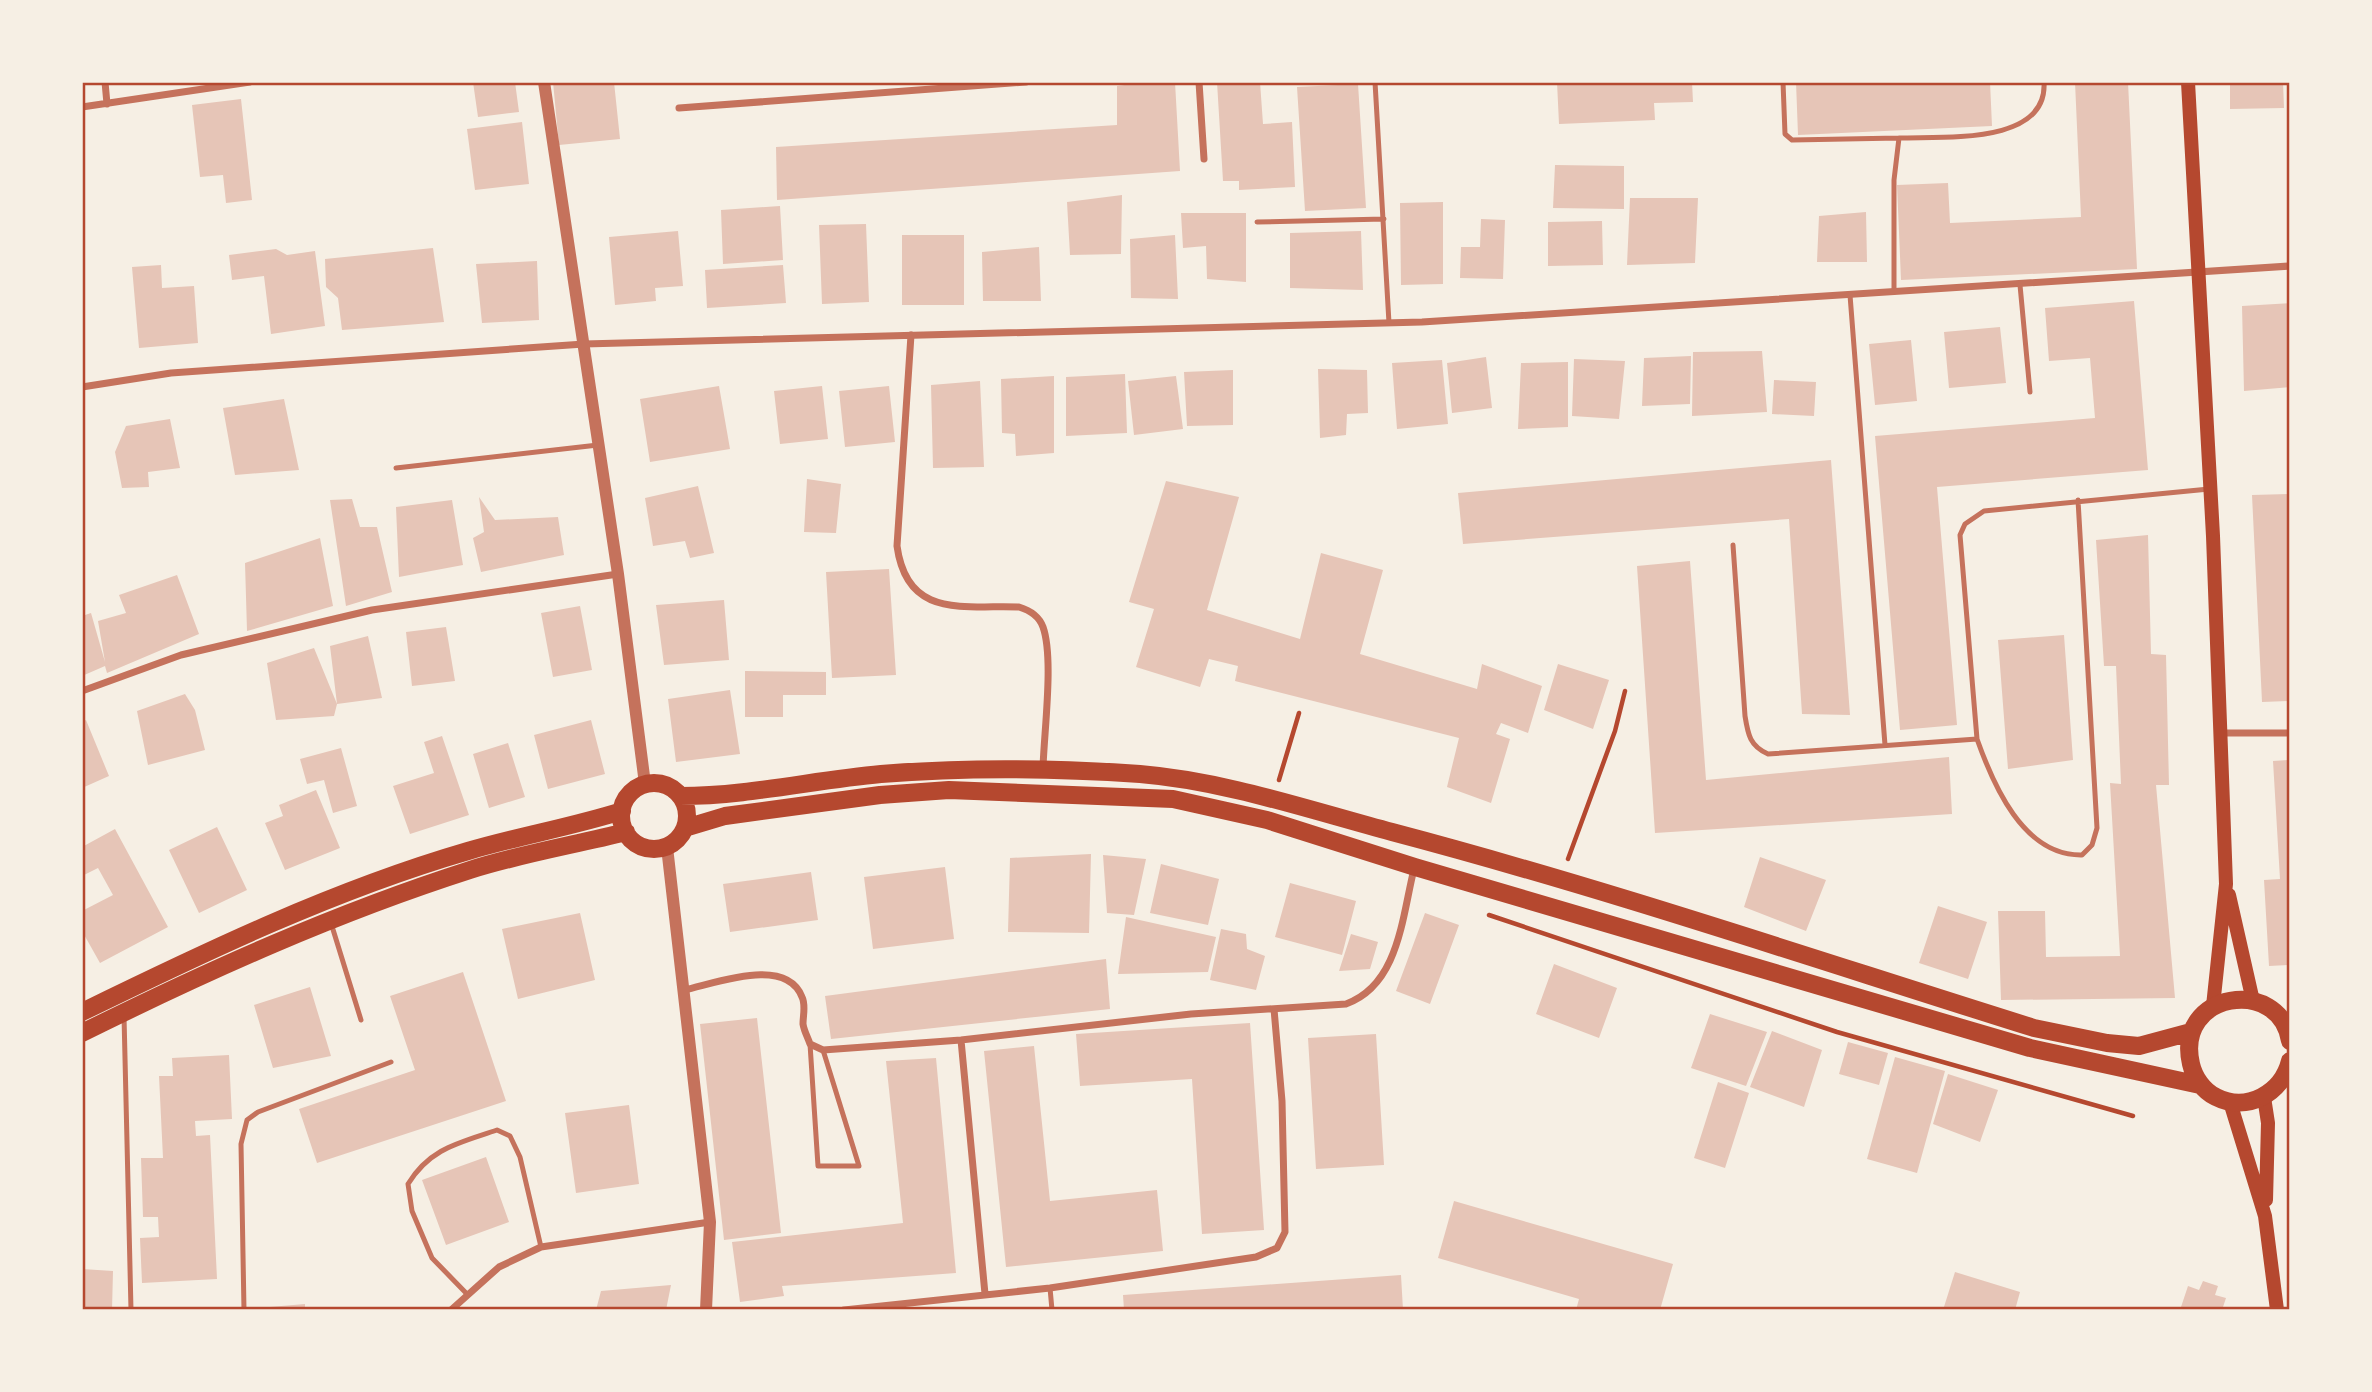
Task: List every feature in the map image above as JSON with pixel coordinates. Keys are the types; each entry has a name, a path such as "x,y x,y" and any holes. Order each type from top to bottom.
{"main road":[{"path":"2188,82 2210,489 2226,884 2214,1006"},
{"path":"680,796 688,817 685,828 667,847 657,849 639,845 626,832 622,811 629,794 645,784 664,785 680,796 722,796 878,774 948,769 1043,771 1175,779 1273,801 1467,852 2034,1028 2107,1043 2139,1046 2191,1032"},
{"path":"685,828 725,817 880,795 961,790 1139,795 1173,799 1245,814 1415,867 2030,1048 2200,1085 2214,1096 2230,1102 2247,1102 2264,1097 2278,1086 2290,1061"},
{"path":"82,1012 203,953 324,901 468,850 565,828 622,811"},
{"path":"82,1033 210,970 330,918 473,869 626,832"},
{"path":"2226,884 2253,1001"},
{"path":"2200,1085 2188,1050 2191,1032 2200,1017 2214,1006 2226,1001 2253,1001 2269,1008 2285,1020 2290,1041"},
{"path":"2264,1097 2268,1123 2265,1216 2277,1310"},
{"path":"2230,1102 2265,1216"}],"street":[{"path":"105,82 107,104"},
{"path":"82,107 250,82"},
{"path":"544,82 618,573 645,784"},
{"path":"679,108 1026,82"},
{"path":"1199,82 1204,159"},
{"path":"82,387 171,373 584,344 1390,323 2198,274 2290,266"},
{"path":"911,335 897,546 899,561 908,580 934,603 946,606 1019,607 1036,617 1045,639 1043,771"},
{"path":"82,691 181,655 372,610 618,573"},
{"path":"2220,733 2290,733"},
{"path":"667,847 710,1222 706,1310"},
{"path":"684,990 767,973 784,977 796,985 804,1000 803,1027 810,1044 823,1050 961,1040 1191,1014 1346,1004 1363,998 1374,988 1391,959 1415,867"},
{"path":"844,1310 1050,1288 1256,1257 1277,1248 1285,1232 1282,1101 1275,1009"},
{"path":"961,1040 985,1294"},
{"path":"451,1310 499,1267 541,1247 710,1222"}],"lane":[{"path":"1375,82 1390,323"},
{"path":"1783,82 1785,134 1788,138 1935,138 2003,131 2021,125 2041,105 2044,82"},
{"path":"1894,292 1894,180 1899,138"},
{"path":"1257,222 1384,219"},
{"path":"2020,285 2029,392"},
{"path":"1850,295 1885,745"},
{"path":"396,468 599,445"},
{"path":"2078,500 2097,828 2092,845 2081,855 2069,855 2025,829 2004,803 1990,775 1977,738 1960,535 1965,524 1984,511 2078,500 2210,489"},
{"path":"1733,545 1745,716 1749,737 1757,749 1768,754 1977,738"},
{"path":"330,918 361,1020"},
{"path":"124,1013 131,1310"},
{"path":"810,1044 817,1166 859,1166 823,1050"},
{"path":"244,1310 241,1144 247,1120 258,1112 391,1062"},
{"path":"467,1294 432,1258 412,1211 408,1184 419,1165 443,1149 497,1130 510,1136 520,1157 541,1247"},
{"path":"1050,1288 1052,1310"}],"path":[{"path":"1564,869 1615,730 1625,691"},
{"path":"1273,801 1299,713"},
{"path":"1477,911 1836,1032 2133,1116"}],"building":[{"path":"473,82 515,82 519,112 478,117"},
{"path":"553,82 614,82 620,139 559,145"},
{"path":"1175,82 1180,171 777,200 776,147 1117,125 1117,86"},
{"path":"1217,82 1260,82 1263,124 1292,122 1295,187 1239,190 1239,181 1223,181"},
{"path":"1557,82 1692,82 1693,102 1654,103 1655,120 1559,124"},
{"path":"1796,82 1990,82 1992,126 1798,135"},
{"path":"2075,82 2128,82 2137,269 1901,280 1897,185 1948,183 1950,223 2081,217"},
{"path":"2230,82 2283,82 2284,108 2230,109"},
{"path":"1358,84 1366,208 1305,211 1297,87"},
{"path":"241,99 252,200 226,203 223,175 200,177 192,105"},
{"path":"522,122 529,184 475,190 467,129"},
{"path":"1555,165 1624,166 1624,209 1553,208"},
{"path":"1122,195 1121,254 1070,255 1067,202"},
{"path":"1630,198 1698,198 1695,263 1627,265"},
{"path":"1443,202 1443,284 1401,285 1400,203"},
{"path":"780,206 783,260 723,264 721,210"},
{"path":"1866,212 1867,262 1817,262 1819,216"},
{"path":"1181,213 1246,213 1246,282 1207,279 1206,246 1183,248"},
{"path":"1481,219 1505,220 1503,279 1460,278 1461,247 1480,247"},
{"path":"1602,221 1603,265 1548,266 1548,222"},
{"path":"866,224 869,302 822,304 819,225"},
{"path":"678,231 683,286 655,288 656,301 615,305 609,237"},
{"path":"1361,231 1363,290 1290,288 1290,233"},
{"path":"902,235 964,235 964,305 902,305"},
{"path":"1175,235 1178,299 1131,298 1130,239"},
{"path":"1039,247 1041,301 983,301 982,252"},
{"path":"433,248 444,322 342,330 338,298 326,287 325,259"},
{"path":"276,249 287,255 315,251 325,326 271,334 264,276 232,280 229,255"},
{"path":"537,261 539,320 482,323 476,264"},
{"path":"161,265 162,288 194,286 198,343 139,348 132,267"},
{"path":"783,265 786,303 707,308 705,270"},
{"path":"2134,301 2148,470 1937,487 1957,725 1900,730 1875,436 2095,418 2090,358 2049,361 2045,308"},
{"path":"2290,303 2290,387 2244,391 2242,306"},
{"path":"2000,327 2006,383 1949,388 1944,332"},
{"path":"1911,340 1917,401 1875,405 1869,344"},
{"path":"1762,351 1767,412 1692,416 1693,352"},
{"path":"1691,356 1690,404 1642,406 1644,358"},
{"path":"1486,357 1492,408 1452,413 1447,363"},
{"path":"1574,359 1625,361 1619,419 1572,416"},
{"path":"1442,360 1448,424 1397,429 1392,363"},
{"path":"1568,362 1568,427 1518,429 1521,363"},
{"path":"1318,369 1367,370 1368,413 1347,414 1346,435 1320,438"},
{"path":"1233,370 1233,425 1187,426 1184,372"},
{"path":"1125,374 1127,433 1066,436 1066,377"},
{"path":"1054,376 1054,453 1016,456 1015,434 1002,433 1001,379"},
{"path":"1176,376 1183,429 1134,435 1128,381"},
{"path":"1774,380 1816,382 1814,416 1772,414"},
{"path":"980,381 984,467 933,468 931,385"},
{"path":"719,386 730,449 650,462 640,399"},
{"path":"822,386 828,439 780,444 774,391"},
{"path":"889,386 895,442 845,447 839,391"},
{"path":"284,399 299,470 235,475 223,408"},
{"path":"170,419 180,468 148,472 149,487 122,488 115,452 126,426"},
{"path":"1831,460 1850,715 1802,714 1789,519 1463,544 1458,493"},
{"path":"807,479 841,484 836,533 804,532"},
{"path":"1166,481 1239,497 1207,610 1300,639 1321,553 1383,570 1360,654 1477,689 1482,664 1542,686 1528,733 1501,723 1496,734 1510,739 1491,803 1447,787 1459,738 1235,681 1238,666 1209,659 1200,687 1136,667 1154,609 1129,602"},
{"path":"698,486 714,553 690,558 685,541 653,546 645,498"},
{"path":"2290,494 2290,701 2262,702 2252,495"},
{"path":"479,497 495,520 558,517 564,555 481,572 473,538 484,532"},
{"path":"352,499 360,527 377,527 392,592 346,606 330,500"},
{"path":"452,500 463,565 399,577 396,507"},
{"path":"2148,535 2151,654 2166,655 2169,785 2156,785 2175,998 2001,1000 1998,911 2045,911 2046,957 2120,956 2110,783 2121,784 2116,666 2104,666 2096,540"},
{"path":"320,538 333,606 247,631 245,563"},
{"path":"1690,561 1706,780 1949,757 1952,814 1655,833 1637,566"},
{"path":"889,569 896,675 832,678 826,572"},
{"path":"177,575 199,634 107,673 105,666 82,676 82,616 91,613 105,662 98,621 126,613 119,595"},
{"path":"724,600 729,660 664,665 656,605"},
{"path":"580,606 592,670 553,677 541,613"},
{"path":"446,627 455,681 412,686 406,632"},
{"path":"2064,635 2073,760 2008,769 1998,640"},
{"path":"368,636 382,698 337,704 330,646"},
{"path":"314,648 337,704 334,716 276,720 267,663"},
{"path":"1558,664 1609,680 1593,729 1544,710"},
{"path":"745,671 826,672 826,695 783,695 783,717 745,717"},
{"path":"730,690 740,754 676,762 668,699"},
{"path":"185,694 195,710 205,750 148,765 137,711"},
{"path":"86,720 109,776 82,788 82,722"},
{"path":"591,720 605,774 548,789 534,735"},
{"path":"442,736 469,815 410,834 393,786 434,773 424,742"},
{"path":"508,743 525,797 489,808 473,754"},
{"path":"341,748 357,806 333,813 324,780 307,784 300,759"},
{"path":"2290,760 2290,965 2269,966 2264,880 2280,879 2273,761"},
{"path":"316,790 340,848 285,870 265,823 283,816 279,805"},
{"path":"217,827 247,890 199,913 169,850"},
{"path":"115,829 168,927 100,963 82,931 82,911 113,895 98,868 82,876 82,847"},
{"path":"1091,854 1089,933 1008,932 1010,858"},
{"path":"1103,855 1146,859 1134,915 1107,913"},
{"path":"1760,857 1826,880 1806,931 1744,907"},
{"path":"1161,864 1219,879 1208,925 1150,913"},
{"path":"945,867 954,939 873,949 864,877"},
{"path":"811,872 818,920 730,932 723,884"},
{"path":"1290,883 1356,901 1342,955 1275,937"},
{"path":"1938,906 1987,922 1968,979 1919,963"},
{"path":"580,913 595,980 518,999 502,929"},
{"path":"1425,913 1459,925 1430,1004 1396,991"},
{"path":"1126,917 1216,937 1208,972 1118,974"},
{"path":"1221,929 1246,934 1247,949 1265,956 1256,990 1210,980"},
{"path":"1351,934 1378,942 1370,969 1339,971"},
{"path":"1106,959 1110,1009 831,1039 825,996"},
{"path":"1554,964 1617,988 1599,1038 1536,1014"},
{"path":"463,972 506,1101 317,1163 299,1109 415,1070 390,996"},
{"path":"310,987 331,1056 273,1068 254,1005"},
{"path":"1710,1014 1767,1032 1746,1086 1691,1068"},
{"path":"757,1018 781,1233 724,1240 700,1024"},
{"path":"1250,1023 1264,1230 1202,1234 1192,1079 1080,1086 1076,1034"},
{"path":"1772,1031 1822,1050 1804,1107 1750,1087"},
{"path":"1376,1034 1384,1165 1316,1169 1308,1038"},
{"path":"1848,1042 1888,1053 1879,1085 1839,1074"},
{"path":"1034,1046 1050,1201 1157,1190 1163,1251 1006,1267 984,1051"},
{"path":"229,1055 232,1119 195,1121 196,1136 210,1135 217,1279 142,1283 140,1238 159,1237 158,1217 143,1217 141,1158 163,1158 159,1076 173,1076 172,1058"},
{"path":"1895,1057 1945,1071 1917,1173 1867,1159"},
{"path":"936,1058 956,1273 782,1286 784,1296 740,1302 732,1242 903,1223 886,1061"},
{"path":"1948,1074 1998,1090 1980,1142 1933,1124"},
{"path":"1718,1082 1749,1093 1725,1168 1694,1158"},
{"path":"629,1105 639,1184 576,1193 565,1113"},
{"path":"486,1157 509,1222 446,1245 422,1180"},
{"path":"1454,1201 1673,1264 1660,1310 1576,1310 1579,1299 1438,1258"},
{"path":"82,1269 113,1271 112,1310 82,1310"},
{"path":"1955,1272 2020,1292 2015,1310 1943,1310"},
{"path":"1401,1275 1403,1310 1124,1310 1123,1295"},
{"path":"2203,1281 2218,1286 2215,1295 2226,1298 2222,1310 2180,1310 2188,1286 2199,1290"},
{"path":"671,1285 666,1310 596,1310 601,1291"},
{"path":"305,1304 305,1310 258,1308"}]}
